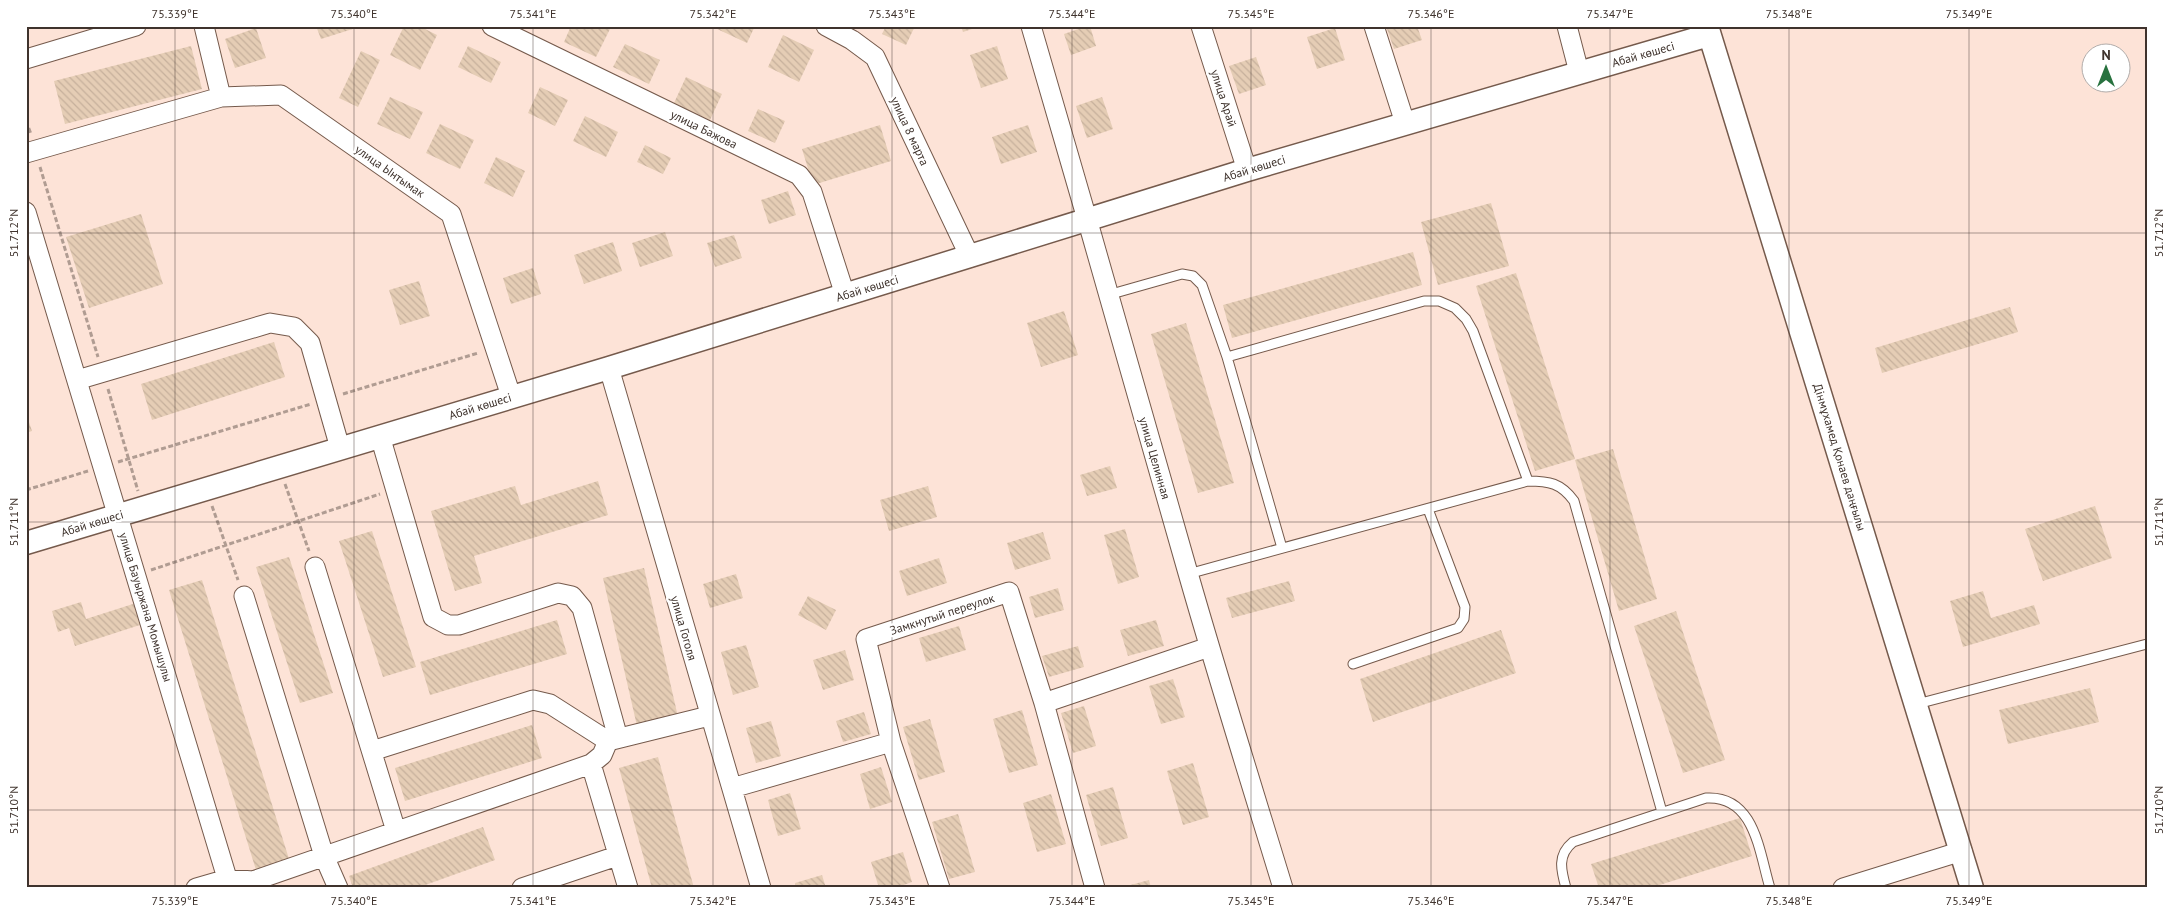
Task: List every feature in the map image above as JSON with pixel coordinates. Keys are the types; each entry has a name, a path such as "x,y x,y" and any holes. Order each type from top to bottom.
{"street":[{"path":"26,58 107,30 136,26"},
{"path":"204,26 221,97"},
{"name":"улица Бажова","path":"492,26 799,175 812,192 844,295"},
{"name":"улица 8 марта","path":"826,26 852,40 875,57 970,257"},
{"name":"улица Целинная","path":"1032,26 1089,220 1108,295 1188,574 1283,888"},
{"name":"улица Арай","path":"1201,26 1247,170"},
{"path":"1374,26 1405,123"},
{"path":"1567,26 1579,72"},
{"name":"Абай көшесі","path":"26,544 206,488 609,368 1247,170 1579,72 1708,30"},
{"name":"Дінмұхамед Қонаев даңғылы","path":"1708,30 1917,704 1972,888"},
{"name":"улица Ынтымак","path":"31,152 221,97 282,95 451,214 512,396"},
{"name":"улица Бауыржана Момышулы","path":"26,212 229,883"},
{"path":"78,380 270,324 294,327 310,342 340,448"},
{"name":"улица Гоголя","path":"609,368 709,716 761,888"},
{"path":"380,436 432,617 448,625 459,625 558,593 572,596 582,608 613,740"},
{"path":"315,567 396,831"},
{"name":"Замкнутый переулок","path":"940,888 891,742 866,639 1009,592 1044,703 1095,888"},
{"path":"244,596 324,856 338,888"},
{"path":"1044,703 1210,647"},
{"path":"372,751 533,700 550,704 613,740"},
{"path":"196,888 254,881 591,764 602,755 613,740 709,716"},
{"path":"732,788 891,742"},
{"path":"591,764 628,888"},
{"path":"1843,888 1962,851"},
{"path":"522,888 617,856"}],"lane":[{"path":"1108,295 1182,274 1193,276 1202,285 1227,357 1282,548"},
{"path":"1227,357 1424,301 1439,301 1455,308 1466,319 1480,344 1528,482"},
{"path":"1188,574 1528,482 1548,481 1556,483 1574,501 1662,812"},
{"path":"1353,664 1458,628 1464,619 1465,606 1428,509"},
{"path":"1917,704 2147,644"},
{"path":"1566,888 1560,868 1561,860 1567,847 1573,842 1706,798 1715,797 1734,804 1749,819 1770,888"}],"path":[{"path":"26,121 31,152 103,373 144,507"},
{"path":"26,490 495,347"},
{"path":"279,467 315,567"},
{"path":"206,488 244,596"},
{"path":"136,574 395,489"}],"building":[{"path":"316,26 359,26 359,27 321,39"},
{"path":"404,26 419,26 437,35 420,70 390,55"},
{"path":"571,26 605,26 610,29 596,57 564,42"},
{"path":"716,26 755,26 747,43 715,28"},
{"path":"886,26 915,26 906,45 882,34"},
{"path":"961,26 978,26 978,27 963,32"},
{"path":"1090,26 1096,46 1071,55 1064,34"},
{"path":"1386,26 1417,26 1422,40 1394,49"},
{"path":"256,28 266,58 235,68 225,39"},
{"path":"1335,28 1345,60 1317,69 1307,37"},
{"path":"783,35 814,50 799,82 768,67"},
{"path":"625,44 660,60 649,84 613,67"},
{"path":"191,46 202,89 65,124 54,81"},
{"path":"468,46 501,62 491,83 458,67"},
{"path":"997,46 1008,79 981,88 970,55"},
{"path":"361,51 380,60 358,107 339,98"},
{"path":"1256,57 1266,85 1239,94 1229,66"},
{"path":"686,77 722,94 710,120 674,103"},
{"path":"540,87 568,100 555,126 528,113"},
{"path":"390,97 423,112 410,139 377,124"},
{"path":"1102,97 1113,129 1087,138 1076,106"},
{"path":"758,109 785,121 775,143 748,131"},
{"path":"585,116 618,132 606,157 573,141"},
{"path":"440,124 474,140 460,169 426,153"},
{"path":"880,125 891,161 813,185 802,149"},
{"path":"1028,125 1037,152 1001,164 992,137"},
{"path":"645,145 671,158 663,174 637,162"},
{"path":"496,157 525,171 513,197 484,183"},
{"path":"788,191 796,215 769,224 761,200"},
{"path":"1491,203 1509,266 1438,285 1421,222"},
{"path":"141,214 163,284 89,308 66,237"},
{"path":"665,232 673,256 640,267 632,243"},
{"path":"734,235 742,258 715,267 707,243"},
{"path":"613,242 622,271 584,284 574,255"},
{"path":"1413,252 1422,285 1232,338 1223,305"},
{"path":"533,268 541,294 511,304 503,278"},
{"path":"1516,273 1575,459 1535,471 1476,286"},
{"path":"419,281 430,316 400,325 389,290"},
{"path":"2010,307 2018,332 1882,373 1875,348"},
{"path":"1064,311 1078,355 1041,367 1027,323"},
{"path":"1186,323 1234,483 1198,493 1151,334"},
{"path":"274,342 285,377 152,420 141,384"},
{"path":"26,413 32,431 26,433"},
{"path":"1613,449 1657,599 1619,611 1575,460"},
{"path":"1110,466 1117,488 1087,496 1080,475"},
{"path":"598,481 608,515 474,556 482,583 455,591 431,511 515,486 521,505"},
{"path":"928,486 937,517 889,531 880,500"},
{"path":"2095,506 2112,558 2043,581 2025,529"},
{"path":"1125,529 1139,577 1118,584 1104,535"},
{"path":"372,531 416,667 383,677 339,541"},
{"path":"1043,532 1051,559 1015,570 1007,543"},
{"path":"289,557 333,693 300,703 256,567"},
{"path":"939,558 947,583 907,596 899,571"},
{"path":"644,568 678,717 637,726 603,578"},
{"path":"736,574 743,598 710,608 703,584"},
{"path":"202,580 289,859 256,870 169,590"},
{"path":"1289,581 1295,601 1232,618 1226,598"},
{"path":"1058,588 1064,610 1035,618 1029,597"},
{"path":"1983,591 1991,618 2034,605 2040,624 1963,647 1950,601"},
{"path":"808,596 836,610 826,630 798,615"},
{"path":"81,602 86,619 136,603 143,624 75,646 69,628 58,632 52,611"},
{"path":"1676,611 1725,760 1683,773 1634,626"},
{"path":"557,620 567,654 430,695 420,662"},
{"path":"1156,620 1164,646 1128,656 1120,630"},
{"path":"959,626 966,650 926,662 919,638"},
{"path":"1501,630 1516,673 1373,722 1360,679"},
{"path":"746,645 759,687 733,695 721,652"},
{"path":"1078,646 1084,667 1049,677 1042,656"},
{"path":"845,650 854,680 823,690 813,660"},
{"path":"1173,679 1185,717 1161,724 1149,686"},
{"path":"2090,688 2099,722 2008,744 1999,710"},
{"path":"1084,706 1096,746 1073,753 1061,713"},
{"path":"1022,710 1038,765 1009,773 993,719"},
{"path":"864,712 871,734 843,742 836,721"},
{"path":"930,719 945,772 919,780 903,727"},
{"path":"771,721 781,756 756,763 746,728"},
{"path":"532,725 542,758 405,801 395,768"},
{"path":"658,757 694,888 652,888 619,768"},
{"path":"1193,763 1209,817 1183,825 1167,771"},
{"path":"881,767 892,802 870,809 860,774"},
{"path":"1113,787 1128,838 1101,846 1086,795"},
{"path":"790,793 801,829 778,836 768,800"},
{"path":"1051,794 1066,844 1037,852 1023,803"},
{"path":"958,814 975,872 949,879 932,822"},
{"path":"1740,818 1752,856 1650,888 1599,888 1591,864"},
{"path":"483,827 495,860 417,888 353,888 349,876"},
{"path":"903,852 912,882 895,888 879,888 871,862"},
{"path":"822,875 826,888 796,888 795,883"},
{"path":"1149,880 1151,888 1123,888 1123,887"}]}
